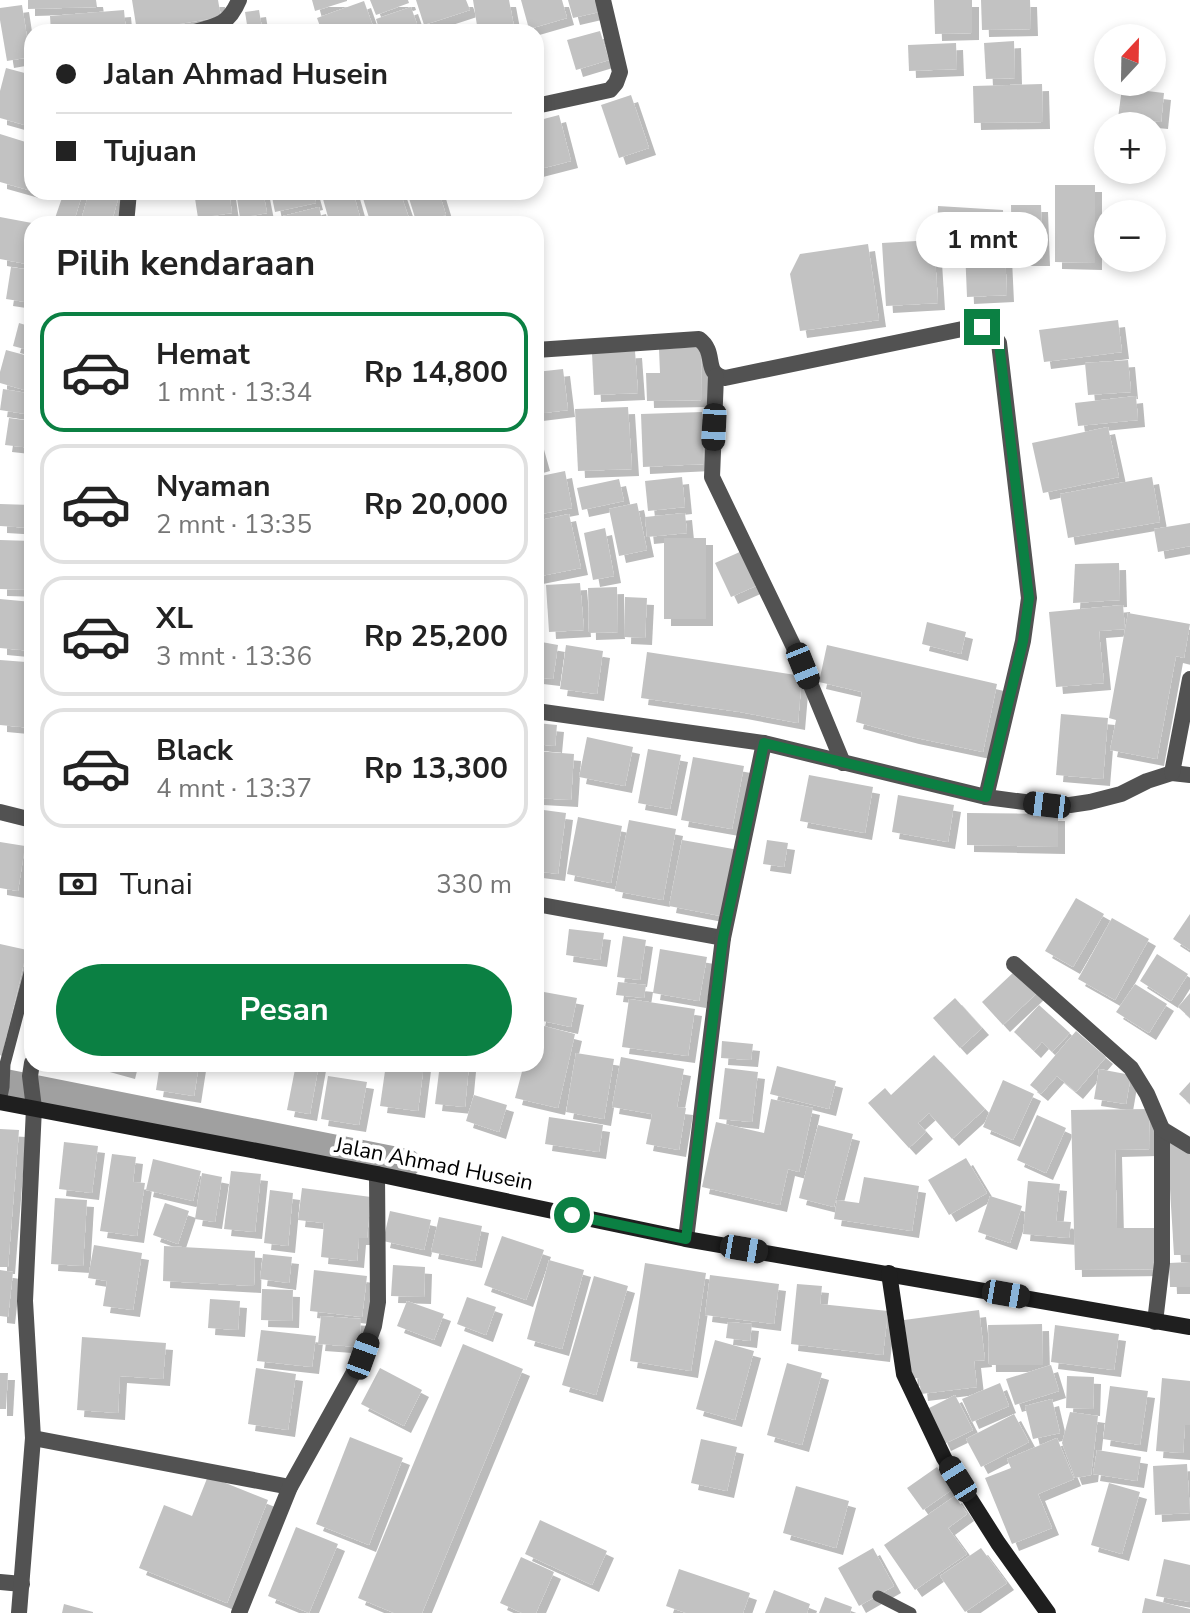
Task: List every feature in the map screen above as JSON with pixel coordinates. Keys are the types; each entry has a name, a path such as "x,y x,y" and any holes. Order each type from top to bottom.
{"main road":[{"name":"Jalan Ahmad Husein","path":"1,1097 33,1101 686,1239 1190,1327"},
{"path":"889,1273 904,1374 944,1458 998,1543 1048,1613"}],"street":[{"path":"222,24 230,18 239,0"},
{"path":"544,104 610,90 616,83 620,72 603,0"},
{"path":"716,376 737,377 972,327 982,327 994,334 999,343 1029,598 1023,641 986,797"},
{"path":"544,349 699,339 704,342 716,376 712,477 803,666 843,763"},
{"path":"1172,773 1190,679"},
{"path":"544,712 764,743 986,797 1047,805 1090,802 1121,794 1172,773 1190,775"},
{"path":"686,1239 723,938 764,743"},
{"path":"0,812 24,818"},
{"path":"544,905 723,938"},
{"path":"1014,964 1131,1068 1147,1094 1162,1129 1162,1263 1155,1322"},
{"path":"19,1613 33,1438 25,1301 33,1101 31,1072"},
{"path":"1162,1129 1190,1146"},
{"path":"239,1613 290,1487 363,1356 374,1326 378,1302 377,1174"},
{"path":"33,1438 290,1487"},
{"path":"0,1582 22,1584"}],"lane":[{"path":"1,1097 5,1064 24,992"},
{"path":"878,1596 911,1613"}],"building":[{"path":"28,0 96,0 97,7 28,9"},
{"path":"132,0 218,0 221,17 179,24 136,24"},
{"path":"312,0 347,0 347,1 315,11"},
{"path":"370,0 408,0 409,3 376,15"},
{"path":"416,0 466,0 470,10 424,24"},
{"path":"473,0 509,0 514,24 477,24"},
{"path":"521,0 562,0 567,18 544,25 528,24"},
{"path":"568,0 596,0 599,12 573,18"},
{"path":"934,0 972,0 972,33 935,34"},
{"path":"981,0 1030,0 1031,29 982,30"},
{"path":"364,1 372,24 319,24 317,18"},
{"path":"22,5 24,58 7,61 0,8"},
{"path":"411,7 417,24 378,24 376,19"},
{"path":"124,10 125,24 50,24 50,16"},
{"path":"259,10 261,24 247,24 245,12"},
{"path":"600,31 609,60 576,70 567,40"},
{"path":"1014,41 1015,78 986,79 984,43"},
{"path":"956,43 957,69 909,71 908,45"},
{"path":"6,68 24,73 24,125 0,118 0,91"},
{"path":"1042,84 1043,122 974,123 973,86"},
{"path":"631,95 649,148 619,158 601,105"},
{"path":"1121,96 1164,96 1162,112 1119,112"},
{"path":"559,115 571,161 544,168 544,119"},
{"path":"0,134 24,142 24,189 0,182"},
{"path":"1055,185 1095,185 1094,263 1055,262"},
{"path":"61,200 80,200 76,216 56,216"},
{"path":"87,200 118,200 113,216 82,216"},
{"path":"195,200 230,200 232,213 198,216"},
{"path":"237,200 265,200 267,213 240,216"},
{"path":"273,200 315,200 316,203 275,212"},
{"path":"323,200 355,200 360,216 328,216"},
{"path":"364,200 403,200 408,216 368,216"},
{"path":"410,200 441,200 446,215 443,216 414,216"},
{"path":"1011,205 1041,205 1043,259 1012,259"},
{"path":"938,206 1003,210 1007,295 967,297 965,249 964,260 936,259"},
{"path":"319,207 321,216 283,216"},
{"path":"0,217 24,222 24,264 0,259"},
{"path":"934,240 938,303 886,306 882,243"},
{"path":"868,244 879,320 800,331 790,274 800,254"},
{"path":"11,267 24,269 24,302 6,299"},
{"path":"1118,320 1122,352 1044,362 1039,330"},
{"path":"19,323 24,325 24,349 13,346"},
{"path":"701,347 702,400 647,401 646,373 660,373 659,349"},
{"path":"6,350 24,355 24,390 0,383"},
{"path":"635,351 638,393 594,395 592,353"},
{"path":"1128,360 1131,392 1088,395 1085,363"},
{"path":"563,369 568,410 544,413 544,371"},
{"path":"3,389 24,393 24,414 0,410"},
{"path":"1136,396 1138,420 1078,426 1075,403"},
{"path":"628,407 632,469 578,471 575,409"},
{"path":"702,412 704,464 643,467 641,414"},
{"path":"9,418 24,420 24,447 5,445"},
{"path":"1108,427 1119,477 1043,493 1032,443"},
{"path":"565,471 572,508 544,513 544,475"},
{"path":"682,477 685,507 648,511 645,481"},
{"path":"1152,477 1160,522 1068,538 1060,494"},
{"path":"619,479 624,501 582,510 577,488"},
{"path":"637,503 647,550 619,556 609,509"},
{"path":"0,504 24,505 24,528 0,526"},
{"path":"685,513 687,533 647,537 645,517"},
{"path":"569,514 581,568 544,575 544,519"},
{"path":"1190,523 1190,546 1158,552 1154,529"},
{"path":"605,528 614,576 593,580 584,533"},
{"path":"664,538 706,538 706,619 664,619"},
{"path":"0,540 24,541 24,590 0,589"},
{"path":"742,551 758,585 731,597 715,563"},
{"path":"1119,563 1120,600 1073,603 1075,564"},
{"path":"580,583 584,630 549,632 546,585"},
{"path":"617,587 618,632 589,633 588,588"},
{"path":"625,597 647,598 645,638 624,637"},
{"path":"0,599 24,601 24,650 0,648"},
{"path":"1123,605 1125,629 1099,631 1104,683 1056,687 1049,612"},
{"path":"1128,613 1190,624 1184,658 1176,656 1157,759 1110,750 1116,720 1109,718"},
{"path":"927,622 966,632 961,654 922,644"},
{"path":"544,642 558,645 553,679 544,678"},
{"path":"566,645 603,651 597,694 560,689"},
{"path":"827,645 997,684 983,752 856,722 862,692 819,682"},
{"path":"647,652 802,676 798,723 641,698"},
{"path":"0,660 24,662 24,727 0,725"},
{"path":"1061,714 1108,718 1103,779 1056,775"},
{"path":"544,724 557,725 555,746 544,745"},
{"path":"587,737 633,747 625,786 579,777"},
{"path":"648,749 681,755 670,809 638,803"},
{"path":"544,752 574,754 571,800 544,798"},
{"path":"693,757 744,766 732,829 681,820"},
{"path":"809,775 873,787 865,833 800,821"},
{"path":"898,795 954,805 948,842 892,832"},
{"path":"544,810 566,813 558,874 544,872"},
{"path":"967,813 1058,814 1058,847 967,845"},
{"path":"578,817 622,826 611,883 567,874"},
{"path":"629,820 676,829 663,900 615,891"},
{"path":"682,840 739,850 726,917 669,906"},
{"path":"767,840 788,843 784,867 763,864"},
{"path":"0,842 24,846 18,891 0,888"},
{"path":"1076,898 1104,914 1073,967 1045,951"},
{"path":"1190,914 1190,950 1173,939"},
{"path":"1112,918 1149,939 1115,1000 1078,979"},
{"path":"569,929 604,933 600,960 566,955"},
{"path":"623,936 646,940 640,980 617,977"},
{"path":"0,944 24,949 24,963 0,1055"},
{"path":"660,949 707,957 699,1001 653,993"},
{"path":"1157,954 1188,974 1171,1001 1140,981"},
{"path":"1016,970 1038,992 1003,1025 982,1002"},
{"path":"618,982 646,985 644,998 616,995"},
{"path":"1135,984 1167,1004 1149,1033 1116,1012"},
{"path":"544,992 577,998 571,1027 544,1021"},
{"path":"1190,993 1190,1018 1178,1007"},
{"path":"955,998 982,1028 960,1048 933,1018"},
{"path":"629,999 695,1009 688,1056 622,1047"},
{"path":"1039,1005 1070,1033 1052,1052 1042,1042 1034,1051 1014,1032"},
{"path":"544,1026 575,1034 558,1108 515,1098 522,1072 544,1072"},
{"path":"1076,1031 1106,1057 1076,1092 1057,1076 1041,1094 1030,1085"},
{"path":"722,1041 753,1044 751,1060 721,1058"},
{"path":"576,1053 614,1059 604,1119 566,1112"},
{"path":"934,1055 985,1109 952,1139 929,1113 918,1123 926,1132 909,1148 868,1103 885,1088 891,1095"},
{"path":"621,1057 684,1069 677,1107 686,1108 679,1150 646,1144 652,1114 612,1107"},
{"path":"777,1066 836,1081 829,1109 770,1094"},
{"path":"725,1068 758,1072 752,1122 719,1119"},
{"path":"1099,1069 1131,1075 1126,1104 1094,1099"},
{"path":"159,1072 198,1072 194,1096 156,1090"},
{"path":"294,1072 318,1072 310,1114 287,1110"},
{"path":"385,1072 423,1072 418,1111 380,1106"},
{"path":"439,1072 468,1072 465,1107 435,1104"},
{"path":"328,1076 367,1082 359,1125 321,1119"},
{"path":"1003,1080 1034,1094 1013,1140 983,1127"},
{"path":"1190,1082 1190,1104 1179,1094"},
{"path":"474,1095 507,1105 499,1132 466,1121"},
{"path":"771,1099 813,1108 799,1172 788,1169 780,1205 702,1187 716,1122 764,1133"},
{"path":"1149,1109 1150,1149 1115,1150 1117,1228 1157,1228 1158,1269 1075,1270 1071,1110"},
{"path":"1037,1115 1066,1128 1046,1173 1017,1160"},
{"path":"549,1117 603,1125 599,1152 545,1144"},
{"path":"818,1125 853,1134 834,1207 799,1198"},
{"path":"0,1129 19,1130 8,1267 0,1267"},
{"path":"1167,1140 1190,1152 1190,1255 1174,1255"},
{"path":"64,1142 98,1146 92,1193 59,1189"},
{"path":"112,1154 136,1157 133,1182 145,1183 137,1236 100,1231"},
{"path":"966,1158 987,1193 949,1215 928,1180"},
{"path":"153,1159 201,1171 193,1201 146,1190"},
{"path":"231,1171 261,1174 255,1232 224,1229"},
{"path":"202,1173 222,1177 215,1222 195,1219"},
{"path":"864,1177 919,1186 912,1231 834,1219 837,1200 859,1203"},
{"path":"1028,1181 1060,1184 1056,1221 1071,1222 1069,1238 1023,1234"},
{"path":"302,1188 371,1197 367,1238 359,1238 357,1261 321,1257 324,1223 298,1220"},
{"path":"270,1190 293,1193 288,1246 264,1243"},
{"path":"990,1196 1022,1206 1010,1243 978,1232"},
{"path":"55,1198 87,1200 83,1266 51,1264"},
{"path":"165,1203 189,1211 178,1244 153,1235"},
{"path":"390,1211 431,1220 424,1250 383,1241"},
{"path":"439,1217 482,1226 475,1261 431,1252"},
{"path":"502,1236 544,1250 526,1300 484,1285"},
{"path":"94,1245 142,1253 133,1310 103,1306 107,1281 88,1278"},
{"path":"164,1246 255,1251 254,1286 163,1281"},
{"path":"263,1254 292,1257 289,1283 260,1279"},
{"path":"549,1260 584,1270 562,1349 527,1339"},
{"path":"1190,1262 1190,1287 1170,1287 1169,1263"},
{"path":"645,1263 706,1273 691,1371 630,1361"},
{"path":"393,1265 425,1267 424,1297 391,1296"},
{"path":"0,1270 13,1272 8,1317 0,1316"},
{"path":"314,1270 367,1276 362,1317 310,1311"},
{"path":"710,1275 779,1284 774,1324 705,1315"},
{"path":"594,1276 628,1286 596,1395 562,1385"},
{"path":"797,1284 822,1286 820,1304 888,1311 883,1355 791,1344"},
{"path":"262,1289 293,1290 292,1321 261,1320"},
{"path":"467,1297 496,1307 486,1335 457,1324"},
{"path":"210,1299 240,1301 238,1330 208,1328"},
{"path":"407,1301 444,1314 434,1340 397,1326"},
{"path":"979,1310 985,1360 974,1361 977,1387 921,1394 919,1378 911,1379 904,1320"},
{"path":"321,1316 361,1319 359,1347 318,1344"},
{"path":"728,1322 752,1324 750,1341 726,1338"},
{"path":"1042,1324 1043,1365 989,1365 988,1325"},
{"path":"1055,1325 1119,1334 1114,1370 1051,1362"},
{"path":"261,1330 316,1336 312,1367 257,1361"},
{"path":"82,1337 166,1343 163,1379 120,1376 118,1413 77,1410"},
{"path":"715,1340 754,1351 735,1420 696,1409"},
{"path":"463,1344 523,1369 422,1613 394,1613 358,1598"},
{"path":"787,1363 822,1373 802,1445 767,1435"},
{"path":"1051,1365 1059,1391 1015,1405 1006,1379"},
{"path":"256,1368 296,1374 288,1430 248,1424"},
{"path":"380,1368 422,1390 404,1426 361,1404"},
{"path":"0,1373 8,1373 6,1409 0,1409"},
{"path":"1067,1376 1094,1377 1093,1409 1066,1408"},
{"path":"1162,1378 1190,1381 1190,1425 1185,1425 1183,1453 1156,1451"},
{"path":"1000,1383 1009,1406 972,1422 962,1399"},
{"path":"1110,1386 1148,1391 1140,1445 1103,1439"},
{"path":"955,1395 973,1430 944,1444 927,1409"},
{"path":"1052,1399 1060,1433 1033,1439 1025,1406"},
{"path":"1070,1412 1098,1416 1091,1475 1075,1478 1062,1443"},
{"path":"1014,1414 1029,1442 981,1467 966,1439"},
{"path":"350,1437 403,1458 369,1545 316,1524"},
{"path":"1057,1438 1074,1479 1038,1494 1052,1528 1012,1544 985,1478 1011,1468 1007,1459"},
{"path":"701,1439 737,1447 727,1491 691,1483"},
{"path":"1097,1450 1141,1457 1137,1481 1093,1474"},
{"path":"1187,1464 1190,1513 1155,1515 1153,1466"},
{"path":"937,1467 953,1489 923,1510 907,1488"},
{"path":"208,1476 268,1500 227,1603 139,1568 164,1505 192,1516"},
{"path":"1109,1483 1140,1492 1122,1554 1091,1545"},
{"path":"796,1486 849,1501 836,1548 783,1533"},
{"path":"955,1496 967,1514 948,1528 967,1554 915,1590 884,1545"},
{"path":"540,1520 607,1551 592,1585 525,1554"},
{"path":"296,1527 338,1544 309,1613 268,1596"},
{"path":"873,1548 894,1586 859,1606 838,1568"},
{"path":"981,1548 1007,1583 965,1612 940,1576"},
{"path":"521,1557 554,1572 536,1613 522,1613 500,1603"},
{"path":"1164,1559 1190,1565 1190,1602 1156,1596"},
{"path":"679,1569 750,1593 743,1613 686,1613 666,1606"},
{"path":"774,1590 810,1604 807,1613 765,1613"},
{"path":"825,1597 852,1607 850,1613 819,1613"},
{"path":"1145,1598 1190,1609 1190,1613 1142,1613"},
{"path":"64,1604 93,1612 93,1613 62,1613"}],"waterway":[{"path":"0,1082 407,1163"}],"route":[{"path":"572,1215 686,1239 723,938 764,743 986,797 1023,641 1029,598 999,343 994,334 982,327"}]}
